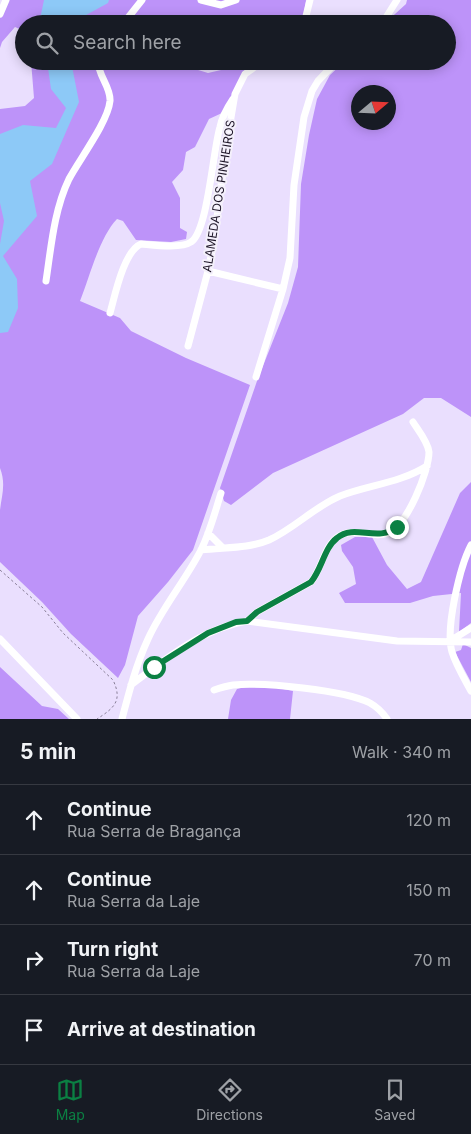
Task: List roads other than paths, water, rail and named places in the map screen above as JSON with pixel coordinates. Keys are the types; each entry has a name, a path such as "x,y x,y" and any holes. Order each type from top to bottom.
{"street":[{"path":"0,14 6,0"},
{"path":"130,15 142,0"},
{"path":"201,0 221,5 236,0"},
{"path":"306,15 310,0"},
{"path":"388,15 397,0"},
{"path":"46,281 55,227 64,192 69,179 102,122 109,105 109,94 100,70"},
{"name":"ALAMEDA DOS PINHEIROS","path":"188,346 208,271 235,94 245,74 251,70"},
{"path":"256,377 283,289 290,258 294,185 304,116 312,92 318,81 328,70"},
{"path":"110,313 125,267 132,251 136,247 141,244 181,246 190,243 198,233 207,199 220,127 224,114 235,94"},
{"path":"208,271 283,289"},
{"path":"247,621 257,612 311,582 328,550 339,536 359,532 382,535 390,533 397,527 408,512 427,465 429,450 413,422"},
{"path":"201,550 244,546 268,540 288,530 312,511 331,500 342,495 406,477 427,465"},
{"path":"406,477 419,488"},
{"path":"122,719 131,685 148,639 157,620 201,550 221,493"},
{"path":"208,534 222,547"},
{"path":"471,545 465,556 459,580 450,641 452,653 471,691"},
{"path":"131,685 154,667 208,633 236,622 247,621 389,640 471,642"},
{"path":"450,641 471,628"},
{"path":"0,639 77,719"},
{"path":"214,690 235,685 274,686 320,692 360,699 372,704 387,719"}],"water":[{"path":"44,0 109,0 108,3 86,15 41,15"},
{"path":"48,70 73,70 79,102 52,164 30,181 37,216 3,256 17,279 18,308 8,332 0,333 0,244 4,221 0,203 0,134 23,125 56,128 66,108 51,89"}]}
